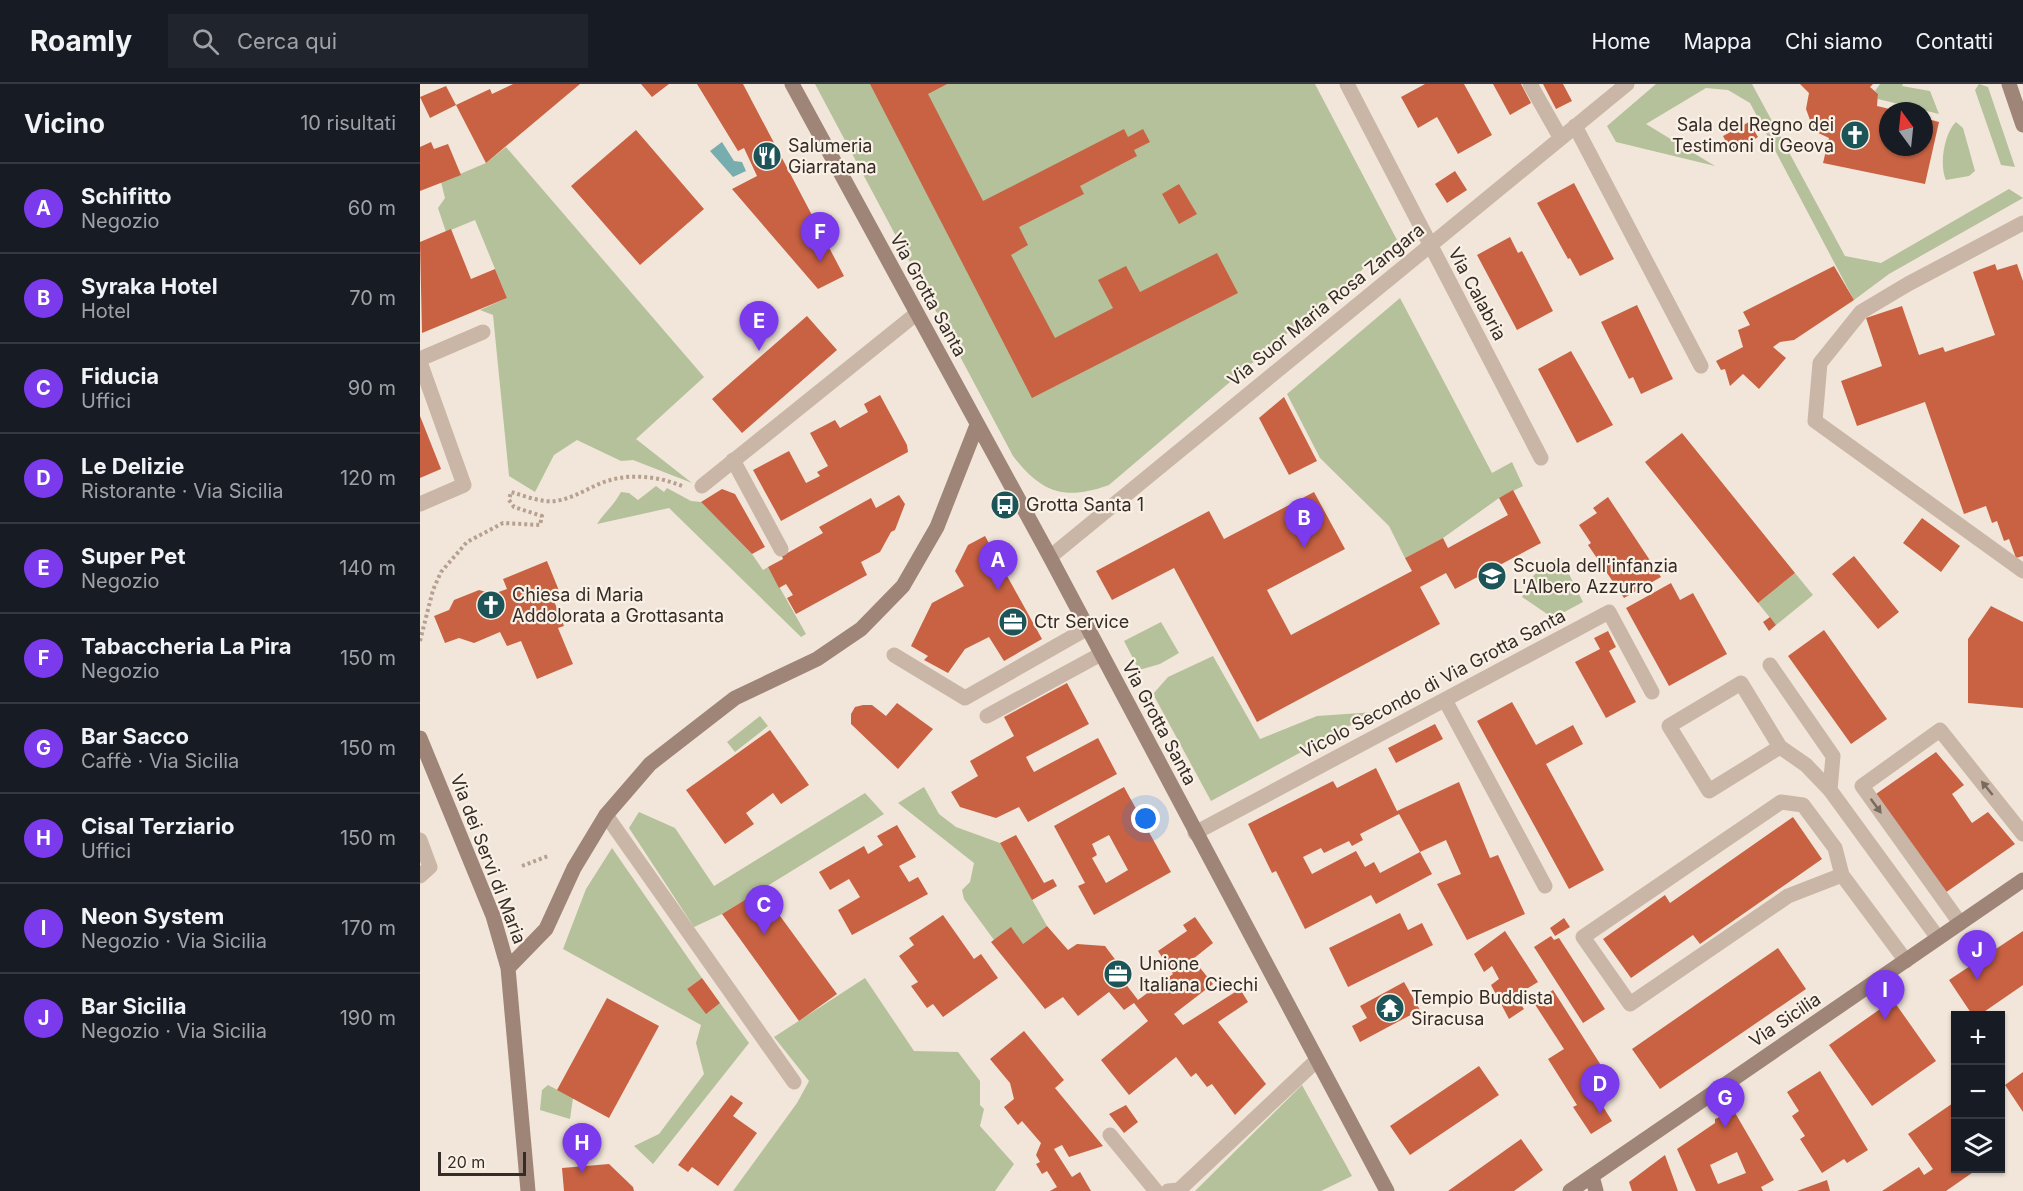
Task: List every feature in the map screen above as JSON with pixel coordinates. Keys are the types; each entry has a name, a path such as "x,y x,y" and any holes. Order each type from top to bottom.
{"street":[{"name":"Via Grotta Santa","path":"792,84 1050,557 1387,1191"},
{"name":"Via Calabria","path":"1347,84 1541,458"},
{"path":"1530,84 1560,137"},
{"name":"Via Suor Maria Rosa Zangara","path":"1050,557 1627,84"},
{"path":"2009,84 2023,125"},
{"path":"1575,126 1701,366"},
{"path":"2023,223 1908,284 1861,312 1820,363 1815,421 2023,571"},
{"path":"702,486 916,314"},
{"path":"420,504 464,485 420,360 483,332"},
{"path":"508,968 546,929 574,868 606,815 660,756 735,698 817,659 861,629 903,586 937,526 977,425"},
{"path":"733,460 781,549"},
{"name":"Vicolo Secondo di Via Grotta Santa","path":"1195,833 1609,612 1652,692"},
{"path":"894,655 965,698 1088,628"},
{"path":"987,716 1101,654"},
{"path":"1770,665 1833,756 1830,790"},
{"path":"1780,747 1709,790 1670,726 1741,683 1780,747 1806,765 1830,790 1938,938"},
{"path":"1445,699 1545,886"},
{"path":"1960,923 1862,786 1940,730 2023,834"},
{"name":"Via dei Servi di Maria","path":"420,738 493,916 508,968 526,1186"},
{"path":"1842,875 1788,896 1630,1004 1583,937 1781,802 1803,805 1835,848 1842,875 1906,961"},
{"path":"606,815 794,1082"},
{"path":"420,840 430,867 420,876"},
{"name":"Via Sicilia","path":"1570,1191 1594,1184 1938,938 2023,880"},
{"path":"1168,1191 1179,1190 1316,1061"},
{"path":"1110,1135 1156,1191"}],"path":[{"path":"420,641 433,590 441,572 460,549 484,531 503,523 540,525 542,516 514,507 509,500 511,492 554,502 617,478 651,477 674,483"},
{"path":"522,866 548,856"}],"green space":[{"path":"815,84 1315,84 1397,240 1109,485 1093,490 1066,493 1044,486 1013,456"},
{"path":"1656,84 1752,84 1845,256 1881,263 2009,189 2023,198 1889,274 1854,300 1750,103 1728,90 1706,88 1646,124 1715,166 1616,142 1607,126"},
{"path":"1880,84 1903,84 1902,86 1930,91 1939,114 1933,113 1933,102 1890,102 1878,99 1875,91"},
{"path":"1979,84 1988,87 2015,167 2001,165 1975,90"},
{"path":"1956,122 1963,128 1975,171 1969,176 1946,180 1943,167 1944,150 1948,134"},
{"path":"506,147 704,377 636,439 692,483 633,460 621,461 577,440 554,455 535,492 509,476 493,315 480,310 507,298 475,220 446,232 438,208 445,198 441,182 486,163"},
{"path":"1400,298 1492,473 1512,462 1523,486 1499,498 1443,538 1405,558 1389,526 1320,458 1287,394"},
{"path":"656,486 664,492 667,488 691,501 701,502 752,554 763,570 768,567 806,634 801,637 669,508 597,524 621,492 629,493 638,500"},
{"path":"1560,556 1583,602 1553,618 1522,597 1534,575"},
{"path":"1795,573 1813,595 1776,625 1758,603"},
{"path":"1161,622 1179,653 1160,664 1139,670 1124,641"},
{"path":"1213,656 1260,739 1317,716 1375,712 1211,801 1153,694 1168,677"},
{"path":"760,716 768,726 735,752 727,742"},
{"path":"924,787 939,814 956,827 1000,843 1047,926 1023,944 994,940 964,899 962,890 970,882 974,863 898,803"},
{"path":"865,793 884,814 722,914 694,927 629,828 639,812 675,828 714,886"},
{"path":"612,848 702,978 687,989 706,1013 720,1003 749,1043 653,1164 634,1146 659,1134 704,1074 696,1043 701,1025 563,949 586,889"},
{"path":"865,978 914,1051 958,1052 980,1081 980,1105 984,1109 980,1126 1014,1164 995,1191 733,1191 797,1103 809,1081 774,1037"},
{"path":"548,1085 573,1098 570,1119 540,1110 542,1090"},
{"path":"1302,1085 1352,1176 1321,1191 1195,1191"}],"water":[{"path":"722,142 734,161 742,162 746,171 733,177 710,151"}],"building":[{"path":"513,84 580,84 486,163 456,105 490,89 492,94"},
{"path":"641,84 669,84 652,97"},
{"path":"697,84 743,84 844,276 818,289 732,189 757,176 744,148 738,151"},
{"path":"870,84 947,84 928,94 983,201 1124,129 1128,137 1143,129 1150,142 1134,150 1137,156 1080,186 1084,194 1019,227 1028,245 1011,255 1055,338 1113,308 1098,280 1126,266 1140,292 1217,253 1238,293 1032,398"},
{"path":"1425,84 1464,84 1492,135 1458,154 1437,117 1418,128 1401,97"},
{"path":"1493,84 1521,84 1531,103 1510,115"},
{"path":"1543,84 1563,84 1572,101 1556,109"},
{"name":"Sala del Regno dei Testimoni di Geova","path":"1800,84 1873,84 1870,87 1878,94 1879,156 1931,156 1925,184 1823,163 1829,138 1814,131 1806,109 1809,93"},
{"path":"446,86 456,105 430,118 420,97"},
{"name":"Sala del Regno dei Testimoni di Geova","path":"1933,120 1939,122 1933,149"},
{"path":"1749,122 1758,137 1732,153 1723,136"},
{"path":"636,130 704,209 640,265 571,186"},
{"path":"431,142 434,149 448,144 461,175 420,191 420,147"},
{"path":"1455,171 1467,190 1447,203 1435,184"},
{"path":"1574,183 1614,259 1580,276 1537,203"},
{"path":"1179,184 1197,214 1179,224 1162,194"},
{"path":"451,229 471,279 495,269 507,298 422,333 420,242"},
{"path":"1510,237 1518,253 1522,251 1553,311 1517,330 1477,255"},
{"path":"1995,264 1997,270 2017,264 2023,281 2023,556 2016,558 2009,539 2004,541 1997,521 1992,523 1986,506 1964,514 1925,402 1857,426 1841,381 1882,366 1866,318 1902,306 1919,355 1943,347 1945,352 1995,335 1973,272"},
{"path":"1834,266 1854,300 1794,340 1780,342 1773,347 1786,358 1759,389 1743,374 1730,386 1725,369 1721,370 1716,361 1743,347 1738,330 1750,325 1743,312"},
{"path":"1637,305 1673,379 1641,394 1633,377 1629,379 1601,322"},
{"path":"807,316 837,350 742,433 712,399"},
{"path":"1571,351 1613,425 1577,443 1538,369"},
{"path":"880,395 907,445 908,452 781,521 753,470 789,451 806,483 820,476 817,472 828,466 810,433 835,420 840,428 868,412 864,404"},
{"path":"1284,397 1317,461 1289,475 1259,418"},
{"path":"420,416 441,469 420,478"},
{"path":"1682,433 1795,573 1758,603 1645,462"},
{"path":"722,489 735,494 765,547 752,554 701,502"},
{"path":"1513,490 1541,543 1455,589 1446,573 1420,587 1440,624 1257,722 1174,568 1112,600 1096,571 1209,511 1224,539 1314,492 1345,549 1267,590 1291,635 1412,571 1405,558 1443,538 1448,548 1508,515 1499,498"},
{"path":"899,495 905,504 895,530 891,532 880,552 861,562 867,575 796,614 787,598 793,595 786,584 779,588 768,567 783,559 782,556 823,533 819,527 871,498 876,508"},
{"path":"1608,497 1661,577 1624,598 1588,545 1591,543 1579,525 1597,513 1593,508"},
{"path":"1922,518 1960,546 1941,572 1903,543"},
{"path":"985,536 1042,639 1004,661 989,637 965,649 948,673 924,660 928,656 911,646 932,603 964,586 955,571 968,545"},
{"path":"1854,556 1899,612 1878,629 1832,574"},
{"path":"547,561 562,598 554,601 564,626 558,628 573,664 537,679 521,641 507,646 500,632 474,643 459,638 445,643 434,616 449,610 454,600 479,590 493,594 507,589 503,579"},
{"path":"1671,583 1680,600 1693,593 1727,654 1669,686 1626,608"},
{"path":"1991,606 2023,622 2023,708 1968,703 1968,639"},
{"path":"1770,617 1776,625 1769,631 1763,622"},
{"path":"1824,630 1887,719 1851,744 1788,656"},
{"path":"1608,631 1616,647 1609,651 1636,702 1606,718 1575,662 1600,649 1594,638"},
{"path":"1067,683 1089,724 1026,757 1030,765 1034,772 1098,738 1117,774 1028,822 1019,807 996,818 960,807 951,792 978,776 970,761 1014,736 1004,717"},
{"path":"1512,702 1536,745 1573,725 1583,744 1546,764 1604,870 1569,889 1477,721"},
{"path":"897,703 933,729 898,769 851,724 851,714 855,707 872,705 886,716"},
{"path":"1435,724 1443,739 1396,763 1388,748"},
{"path":"770,730 809,785 781,804 773,793 746,813 754,824 725,844 686,790"},
{"path":"1936,752 1964,785 1952,794 1972,823 1988,812 2015,844 1945,893 1876,794"},
{"path":"1376,768 1397,811 1459,782 1490,858 1498,855 1525,914 1467,940 1437,884 1461,874 1446,840 1420,852 1432,874 1376,904 1371,895 1305,929 1276,871 1272,873 1248,824 1333,781 1337,788","holes":["1399,814 1420,852 1380,873 1374,862 1365,867 1356,851 1312,874 1303,857 1321,848 1324,853 1349,841 1352,846 1363,840 1360,834"]},
{"path":"1124,787 1171,872 1094,915 1078,886 1085,883 1054,826","holes":["1109,835 1128,870 1106,883 1092,858 1097,855 1092,844"]},
{"path":"1793,817 1822,859 1700,944 1693,935 1631,978 1603,939 1665,895 1670,903"},
{"path":"897,825 916,857 899,866 909,882 918,877 928,894 852,935 838,910 860,897 849,879 830,890 819,872 864,846 868,854 883,845 877,836"},
{"path":"1016,835 1044,883 1053,879 1057,886 1032,900 1000,843"},
{"path":"761,890 837,994 799,1021 722,914"},
{"path":"1400,913 1408,930 1422,923 1433,945 1348,987 1329,948"},
{"path":"943,915 974,959 981,954 998,978 943,1017 933,1004 927,1008 911,986 918,982 899,956 914,945 909,938"},
{"path":"1195,917 1213,943 1193,959 1213,984 1174,1014 1183,1025 1240,989 1248,1002 1218,1022 1266,1084 1235,1115 1212,1084 1207,1087 1196,1073 1191,1077 1176,1057 1129,1095 1101,1060 1148,1021 1134,1003 1124,1010 1109,992 1078,1016 1063,997 1045,1009 991,942 1011,927 1023,944 1047,926 1068,950 1077,944 1105,946 1123,970 1118,974 1138,1000 1173,974 1158,951 1187,931 1183,925"},
{"path":"1564,918 1570,927 1555,936 1550,928"},
{"path":"1505,931 1538,982 1515,996 1524,1009 1509,1019 1491,985 1499,979 1492,966 1484,972 1474,954"},
{"path":"2023,931 2023,985 1985,1011 1970,1011 1949,980"},
{"path":"1551,936 1554,940 1559,938 1605,1009 1583,1023 1534,947"},
{"path":"1778,948 1806,989 1660,1089 1632,1049"},
{"path":"702,978 720,1003 706,1014 687,989"},
{"name":"Tempio Buddista Siracusa","path":"1404,982 1420,1010 1360,1042 1352,1026 1367,1018 1360,1006"},
{"path":"1553,990 1604,1070 1587,1081 1612,1121 1591,1134 1573,1107 1577,1105 1548,1059 1564,1049 1534,1003"},
{"path":"607,998 659,1026 609,1118 557,1090"},
{"path":"1893,1000 1936,1061 1872,1106 1829,1045"},
{"path":"1024,1031 1064,1080 1055,1088 1103,1146 1069,1157 1062,1145 1054,1149 1072,1177 1080,1172 1091,1191 1050,1191 1057,1187 1047,1171 1042,1174 1036,1164 1040,1162 1036,1155 1041,1143 1022,1121 1018,1125 1004,1107 1014,1099 1010,1083 990,1059"},
{"path":"1479,1066 1499,1095 1410,1155 1390,1126"},
{"path":"1820,1071 1868,1150 1847,1163 1844,1159 1822,1173 1800,1139 1805,1136 1792,1116 1799,1111 1787,1092"},
{"path":"2023,1072 2023,1112 2005,1085"},
{"path":"731,1095 743,1103 733,1116 757,1133 718,1186 692,1167 688,1172 678,1165"},
{"path":"1951,1104 1951,1173 1972,1173 1946,1191 1882,1191 1919,1167 1924,1175 1933,1169 1908,1134"},
{"path":"1126,1105 1138,1122 1124,1133 1109,1114"},
{"path":"1734,1111 1774,1180 1761,1187 1763,1191 1696,1191 1677,1149 1715,1123 1715,1119","holes":["1737,1152 1746,1173 1718,1184 1710,1165"]},
{"path":"1521,1139 1543,1170 1514,1191 1448,1191"},
{"path":"1665,1155 1678,1191 1632,1191 1629,1182"},
{"path":"609,1164 633,1187 634,1191 564,1191 562,1168"},
{"path":"1827,1180 1830,1191 1797,1191"}],"place":[{"name":"Sala del Regno dei Testimoni di Geova","path":"1855,135"},
{"name":"Salumeria Giarratana","path":"767,156"},
{"name":"Tabaccheria La Pira","path":"820,262"},
{"name":"Super Pet","path":"759,351"},
{"name":"Grotta Santa 1","path":"1005,505"},
{"name":"Syraka Hotel","path":"1304,548"},
{"name":"Scuola dell'infanzia L'Albero Azzurro","path":"1492,576"},
{"name":"Schifitto","path":"998,590"},
{"name":"Chiesa di Maria Addolorata a Grottasanta","path":"491,605"},
{"name":"Ctr Service","path":"1013,622"},
{"name":"Fiducia","path":"764,935"},
{"name":"Unione Italiana Ciechi","path":"1118,974"},
{"name":"Bar Sicilia","path":"1977,980"},
{"name":"Tempio Buddista Siracusa","path":"1390,1008"},
{"name":"Neon System","path":"1885,1020"},
{"name":"Le Delizie","path":"1600,1114"},
{"name":"Bar Sacco","path":"1725,1128"},
{"name":"Cisal Terziario","path":"582,1173"}]}
